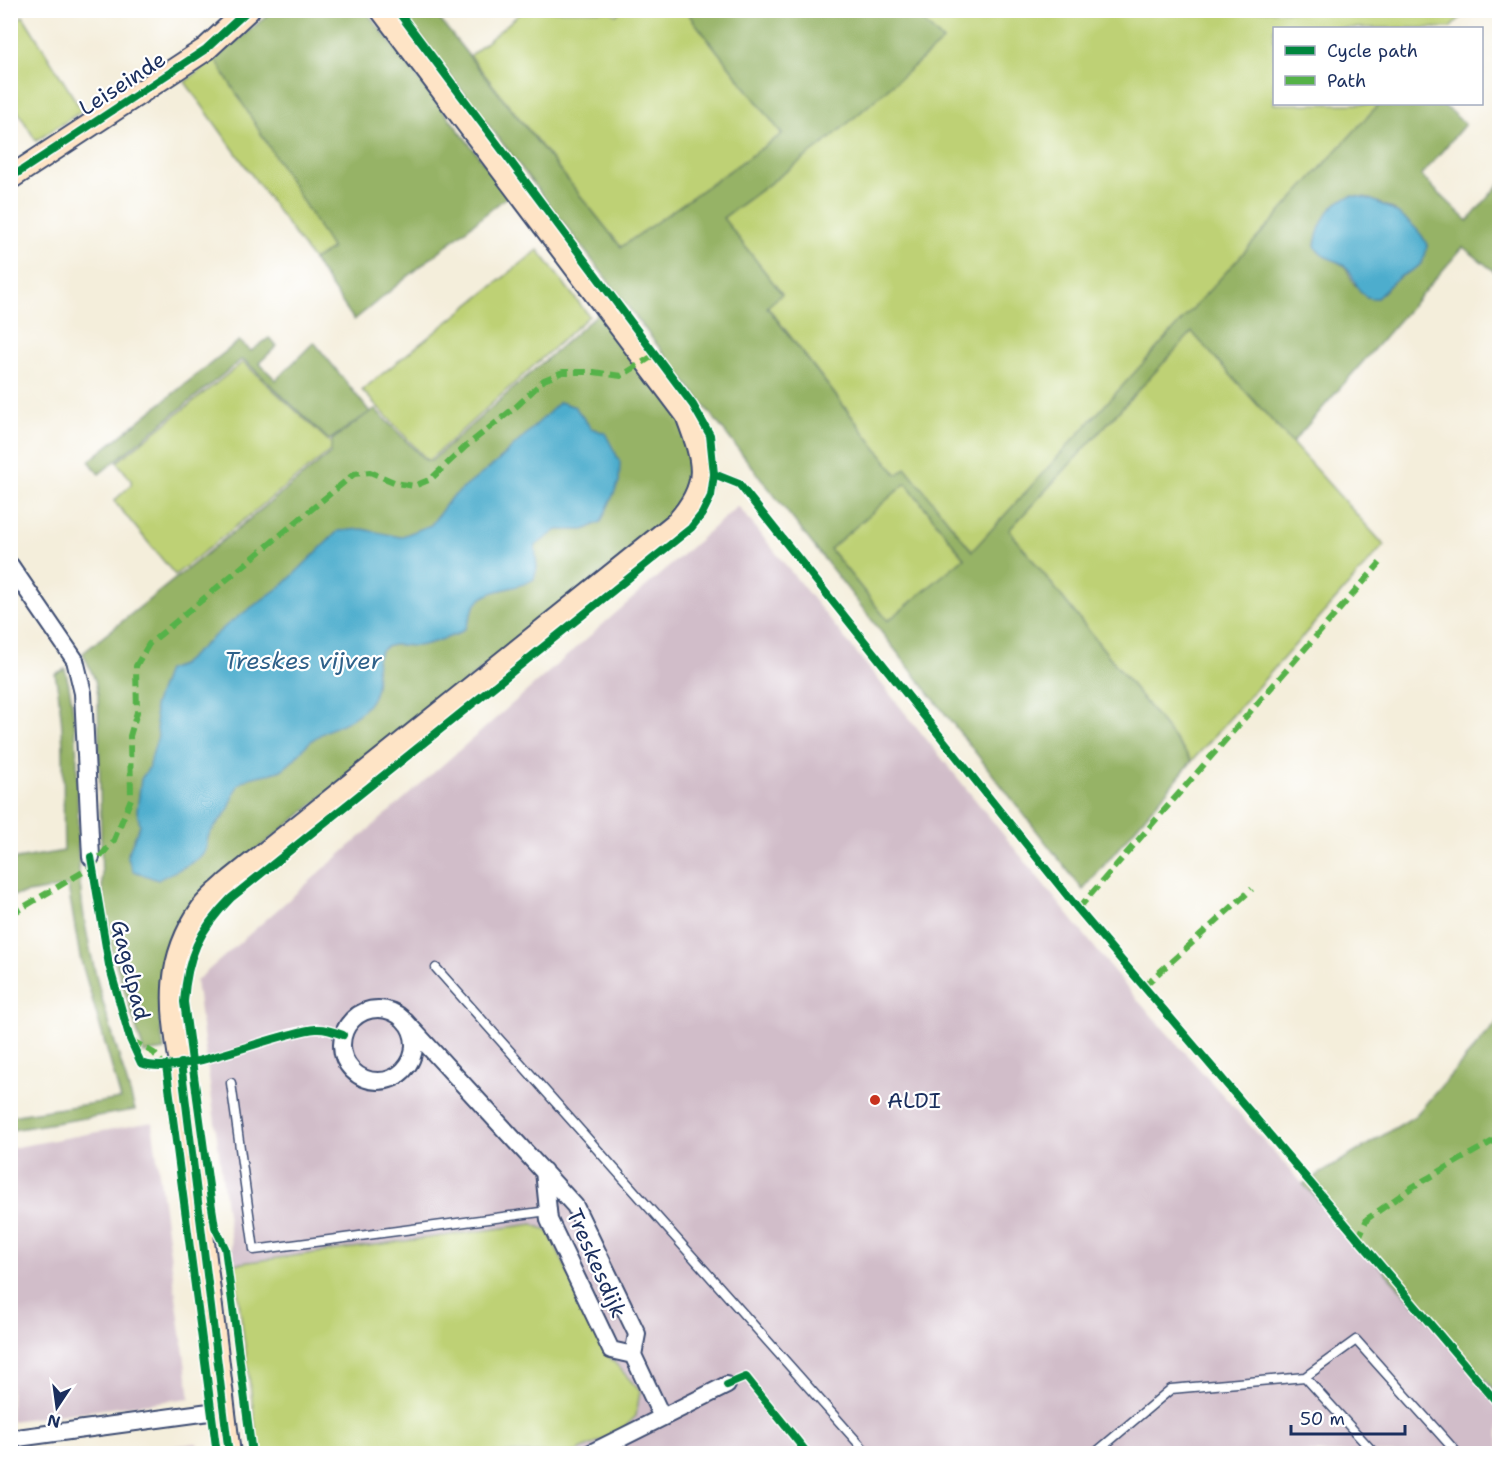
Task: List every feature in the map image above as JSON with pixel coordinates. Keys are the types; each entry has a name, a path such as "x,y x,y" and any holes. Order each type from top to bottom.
{"street":[{"name":"Leiseinde","path":"10,178 206,49 248,10"},
{"path":"229,1454 174,1023 172,985 182,948 202,909 232,880 677,524 695,499 701,480 703,457 687,415 382,10"},
{"path":"10,565 75,660 83,693 91,857"},
{"name":"Treskesdijk","path":"445,1064 423,1064 403,1070 385,1080 364,1078 348,1065 342,1045 348,1025 365,1011 387,1010 405,1021 445,1064 543,1172 575,1206 638,1334 633,1355 662,1417"},
{"path":"403,1070 413,1051 411,1030 405,1021"},
{"name":"Treskesdijk","path":"543,1172 549,1220 611,1350 633,1355"},
{"path":"589,1454 727,1385"},
{"path":"10,1439 224,1410"}],"lane":[{"path":"436,968 868,1454"},
{"path":"231,1083 254,1250 548,1211"},
{"path":"1094,1454 1170,1389 1305,1377 1356,1340 1458,1454"},
{"path":"1305,1377 1375,1454"}],"shaded area":[{"path":"738,506 1133,995 1303,1184 1499,1395 1499,1453 259,1453 196,981"},
{"path":"152,1122 190,1398 11,1421 11,1148"},
{"path":"197,1443 199,1453 117,1453"}],"green space":[{"path":"273,11 366,11 509,195 354,320 313,260 332,249 215,59"},
{"path":"401,11 433,11 621,247 782,134 686,11 913,11 943,41 826,142 723,218 782,294 767,307 897,475 906,468 972,551 1378,105 1443,105 1465,124 1421,176 1468,221 1499,184 1499,275 1463,247 1292,443 1192,332 1009,530 1192,761 1083,890 681,376","holes":["1365,197 1393,209 1427,245 1421,264 1395,280 1377,298 1354,284 1345,266 1318,251","906,483 964,558 888,621 830,549"]},
{"path":"523,11 611,11 616,15 621,11 686,11 782,134 621,247 470,56"},
{"path":"913,11 1467,11 1451,27 1273,27 1273,105 1378,105 973,552 906,469 897,475 767,306 782,294 723,218 826,142 943,41"},
{"path":"23,16 82,111 36,141 11,100 11,23"},
{"path":"215,58 333,249 313,260 185,82"},
{"path":"538,250 589,316 428,461 362,390"},
{"path":"602,310 712,457 709,487 204,892 178,931 163,966 159,1003 164,1050 144,1053 111,947 102,886 98,695 95,680 83,653 330,454 332,440 375,409 425,460 431,461"},
{"path":"1192,332 1384,545 1192,761 1009,530"},
{"path":"269,338 277,346 259,363 276,380 314,342 370,412 329,440 245,361 241,360 99,474 89,461 239,341 251,351"},
{"path":"243,362 335,447 175,575 114,501 131,485 131,480 117,462"},
{"path":"906,483 964,558 888,621 830,549"},
{"path":"65,669 71,695 77,749 78,856 83,912 102,998 135,1110 11,1130 11,1116 121,1099 80,957 68,886 11,896 11,860 64,851 63,739 55,674"},
{"path":"1499,1020 1499,1395 1303,1184 1415,1116"},
{"path":"533,1224 549,1232 607,1354 640,1391 636,1416 621,1431 574,1453 259,1453 234,1264"}],"water":[{"path":"1352,196 1373,201 1395,212 1415,227 1427,245 1420,265 1394,281 1377,298 1364,295 1349,270 1341,263 1324,256 1315,245 1319,229 1327,214 1338,203"},
{"name":"Treskes vijver","path":"560,402 575,407 591,428 605,433 620,462 619,482 601,522 584,530 557,530 535,546 537,568 534,579 528,583 492,593 480,600 461,632 425,644 393,645 381,651 377,663 375,692 364,709 351,719 316,737 290,764 281,770 246,779 239,785 228,810 209,835 205,850 195,860 158,880 133,871 127,856 140,825 137,811 141,779 148,769 158,736 154,706 167,670 181,665 228,624 284,584 338,531 362,529 400,537 431,525 450,499 498,461"}],"marked path":[{"path":"10,915 93,866 114,840 131,799 130,736 137,712 136,666 149,644 354,474 370,472 396,483 414,486 431,479 544,380 563,372 594,372 621,376 656,354"},
{"path":"1078,909 1380,563"},
{"path":"1144,986 1252,889"},
{"path":"131,1040 154,1053 164,1065"},
{"path":"1358,1240 1367,1219 1414,1186 1500,1137"}],"cycle path":[{"path":"10,178 206,49 248,10"},
{"path":"252,1454 225,1248 215,1227 184,1002 188,971 197,945 211,921 231,898 691,528 702,514 711,496 714,474 710,435 693,405 397,10"},
{"path":"714,474 739,484 1078,909 1500,1406"},
{"name":"Gagelpad","path":"91,857 109,965 130,1039 141,1063 158,1066 179,1065 297,1032 316,1029 343,1035"},
{"path":"181,1063 229,1454"},
{"path":"166,1065 217,1454"},
{"path":"727,1385 746,1377 808,1454"}],"place":[{"name":"ALDI","path":"875,1100"}]}
